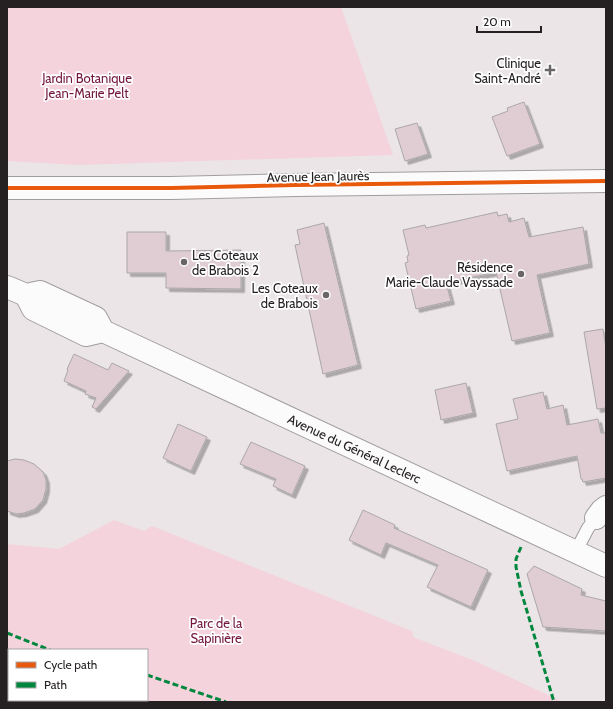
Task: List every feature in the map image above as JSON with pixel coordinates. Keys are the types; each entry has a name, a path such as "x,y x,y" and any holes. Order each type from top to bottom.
{"main road":[{"name":"Avenue Jean Jaurès","path":"7,188 171,188 606,181"},
{"name":"Avenue du Général Leclerc","path":"16,291 32,309 86,335 103,331 606,566"}],"lane":[{"path":"576,551 585,532 601,513"}],"green space":[{"name":"Jardin Botanique Jean-Marie Pelt","path":"7,7 341,7 393,155 78,165 7,161"},
{"name":"Parc de la Sapinière","path":"114,520 144,531 152,526 412,631 413,637 475,661 563,702 7,702 7,544 59,549"}],"building":[{"path":"524,102 540,144 507,156 492,117 508,111 507,108"},
{"path":"417,123 428,154 405,161 395,129"},
{"path":"497,212 498,216 507,214 509,222 524,218 529,237 583,227 589,264 537,275 550,333 512,341 496,272 446,283 451,301 416,309 405,263 408,262 407,256 409,255 403,230 425,225 426,228"},
{"name":"Les Coteaux de Brabois","path":"324,223 358,365 323,374 295,245 300,244 297,230"},
{"name":"Les Coteaux de Brabois 2","path":"127,232 166,232 166,251 241,250 241,289 166,288 166,273 127,273"},
{"path":"603,329 606,348 606,408 597,409 584,332"},
{"path":"74,354 108,370 112,363 129,371 96,409 92,407 96,398 85,394 86,391 64,381 68,370 67,369"},
{"path":"466,383 473,413 441,420 435,390"},
{"path":"543,392 547,409 563,405 567,425 598,419 601,433 606,433 606,478 583,482 581,479 577,456 507,471 496,424 518,419 513,399"},
{"path":"178,424 207,437 191,471 163,458"},
{"path":"251,442 305,466 292,495 273,486 276,479 240,464"},
{"path":"15,459 24,460 34,464 43,472 46,480 46,489 43,500 35,509 16,514 7,511 7,461"},
{"path":"363,510 395,525 394,528 488,570 471,607 427,587 438,565 386,543 381,555 349,540"},
{"path":"534,566 582,589 581,595 606,601 606,631 543,627 527,574"}],"marked path":[{"path":"521,547 516,559 516,567 521,591 554,702"},
{"path":"7,633 47,649"},
{"path":"148,675 226,702"}],"cycle path":[{"path":"7,188 171,188 606,181"}],"place":[{"name":"Clinique Saint-André","path":"550,70"},
{"name":"Les Coteaux de Brabois 2","path":"184,262"},
{"name":"Résidence Marie-Claude Vayssade","path":"521,274"},
{"name":"Les Coteaux de Brabois","path":"326,295"}]}
